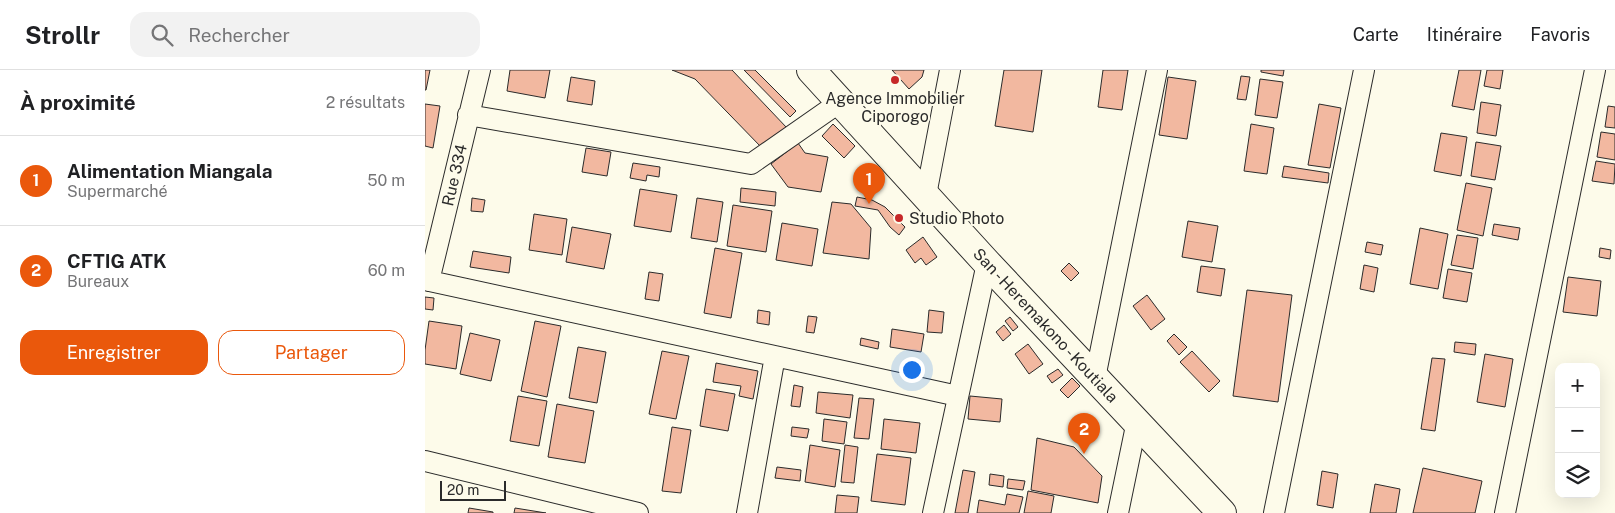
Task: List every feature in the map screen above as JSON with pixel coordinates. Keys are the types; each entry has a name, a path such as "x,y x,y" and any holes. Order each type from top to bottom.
{"main road":[{"name":"San - Heremakono - Koutiala","path":"811,70 987,263 1222,513"}],"street":[{"name":"Rue 334","path":"427,280 480,70"},
{"path":"926,195 950,70"},
{"path":"1095,378 1157,70"},
{"path":"1274,513 1364,70"},
{"path":"1505,513 1595,70"},
{"path":"468,115 751,164 839,102"},
{"path":"933,513 987,263"},
{"path":"427,280 959,396"},
{"path":"747,513 775,356"},
{"path":"1118,513 1137,421"},
{"path":"425,461 638,513"}],"building":[{"path":"425,70 430,70 426,90 425,90"},
{"path":"510,70 550,70 545,98 507,91"},
{"path":"672,70 732,70 787,128 762,148 695,79"},
{"path":"744,70 755,70 796,111 790,117"},
{"path":"892,70 924,70 922,77 909,89"},
{"path":"1004,70 1042,70 1033,132 995,126"},
{"path":"1103,70 1128,70 1122,110 1098,107"},
{"path":"1261,70 1284,70 1283,76 1261,72"},
{"path":"1459,70 1481,70 1474,110 1452,106"},
{"path":"1487,70 1503,70 1500,89 1484,86"},
{"path":"1241,76 1250,77 1246,100 1237,99"},
{"path":"571,77 595,81 592,105 567,101"},
{"path":"1168,77 1196,81 1187,139 1159,135"},
{"path":"1260,79 1283,82 1277,118 1255,115"},
{"path":"1481,102 1501,105 1496,136 1477,133"},
{"path":"425,104 440,106 433,148 425,146"},
{"path":"1319,104 1341,108 1330,168 1308,165"},
{"path":"1608,106 1615,107 1615,128 1605,127"},
{"path":"833,124 855,146 844,158 822,136"},
{"path":"1251,124 1274,128 1267,174 1244,171"},
{"path":"1601,132 1615,134 1615,160 1597,157"},
{"path":"1441,133 1467,137 1461,176 1434,171"},
{"path":"1476,142 1501,146 1495,180 1471,176"},
{"path":"798,143 805,153 828,157 821,192 788,187 771,164"},
{"path":"586,148 611,152 607,176 582,172"},
{"path":"1596,161 1615,164 1614,184 1592,181"},
{"path":"633,163 660,167 659,177 647,175 646,181 630,178"},
{"path":"1284,166 1329,173 1328,183 1282,177"},
{"path":"1466,183 1492,188 1483,236 1457,230"},
{"path":"741,188 776,192 775,206 740,202"},
{"path":"640,189 677,195 671,232 634,226"},
{"path":"857,197 872,200 885,207 905,227 899,235 890,227 878,210 855,206"},
{"path":"472,198 485,200 483,212 471,211"},
{"path":"697,198 723,202 717,242 691,238"},
{"path":"832,202 851,204 871,228 869,259 823,253"},
{"path":"733,205 772,211 766,252 727,246"},
{"path":"534,214 567,219 562,255 529,250"},
{"path":"1188,221 1218,226 1212,262 1182,257"},
{"path":"782,223 818,229 812,266 776,260"},
{"path":"1494,224 1520,228 1518,240 1492,235"},
{"path":"572,227 611,234 604,269 566,262"},
{"path":"1420,228 1448,234 1438,289 1410,284"},
{"path":"1457,235 1478,238 1473,269 1451,265"},
{"path":"923,237 937,257 926,265 921,258 915,263 906,250"},
{"path":"1367,242 1383,245 1381,255 1365,252"},
{"path":"715,248 742,253 731,318 704,313"},
{"path":"1600,248 1611,250 1610,259 1599,257"},
{"path":"473,251 511,257 509,273 470,267"},
{"path":"1069,263 1079,273 1071,281 1061,271"},
{"path":"1364,265 1378,268 1374,292 1360,289"},
{"path":"1201,266 1225,269 1221,296 1197,292"},
{"path":"1448,269 1472,273 1467,302 1443,298"},
{"path":"649,272 663,274 659,301 645,299"},
{"path":"1568,277 1601,281 1597,316 1563,312"},
{"path":"1247,290 1292,295 1278,402 1233,396"},
{"path":"1147,295 1165,319 1151,330 1133,306"},
{"path":"425,297 434,298 433,310 425,309"},
{"path":"758,310 770,312 769,325 757,323"},
{"path":"929,310 944,312 942,333 927,332"},
{"path":"808,316 817,317 814,333 806,332"},
{"path":"1010,317 1018,327 1013,331 1005,321"},
{"path":"429,321 462,326 456,369 425,364"},
{"path":"535,321 561,326 547,397 521,391"},
{"path":"1004,325 1011,334 1003,341 996,332"},
{"path":"892,329 924,334 921,352 890,347"},
{"path":"470,333 500,340 491,381 460,374"},
{"path":"1174,334 1187,347 1179,355 1167,341"},
{"path":"861,338 879,342 878,349 860,345"},
{"path":"1455,342 1476,344 1475,355 1454,352"},
{"path":"1028,344 1043,364 1029,374 1015,354"},
{"path":"578,347 606,352 597,403 569,398"},
{"path":"662,351 689,356 676,419 649,414"},
{"path":"1192,351 1220,381 1209,392 1180,362"},
{"path":"1485,354 1513,359 1505,407 1477,402"},
{"path":"1432,358 1445,359 1435,431 1421,429"},
{"path":"716,363 758,371 753,399 739,396 741,386 713,382"},
{"path":"1058,369 1063,375 1052,383 1047,376"},
{"path":"1072,378 1080,386 1068,398 1060,390"},
{"path":"794,385 803,387 800,407 791,406"},
{"path":"706,389 735,394 728,431 700,426"},
{"path":"818,392 853,395 850,418 816,413"},
{"path":"518,396 547,401 539,446 510,441"},
{"path":"970,396 1002,399 1000,422 968,419"},
{"path":"859,398 874,399 869,439 854,438"},
{"path":"557,404 594,411 585,463 548,457"},
{"path":"824,419 847,422 844,444 822,441"},
{"path":"884,419 920,423 916,453 881,449"},
{"path":"672,427 691,430 681,493 662,491"},
{"path":"792,427 809,429 807,438 791,436"},
{"path":"1037,438 1074,447 1102,476 1098,503 1031,490"},
{"path":"810,445 840,450 835,487 805,482"},
{"path":"845,445 858,447 854,483 841,482"},
{"path":"877,454 911,458 905,505 871,501"},
{"path":"777,467 801,470 800,481 775,478"},
{"path":"1423,468 1482,481 1475,513 1413,513"},
{"path":"963,470 975,472 968,513 955,513"},
{"path":"1322,471 1338,474 1333,508 1317,505"},
{"path":"990,474 1004,476 1003,487 989,485"},
{"path":"1008,479 1025,481 1023,490 1007,488"},
{"path":"1375,484 1400,489 1396,513 1370,513"},
{"path":"1028,491 1054,496 1051,513 1024,513"},
{"path":"1007,494 1023,497 1019,513 977,513 979,500 1005,505"},
{"path":"837,495 859,497 857,513 835,513"},
{"path":"469,508 493,512 493,513 468,513"},
{"path":"515,508 546,513 514,513"}],"place":[{"name":"Agence Immobilier Ciporogo","path":"895,80"},
{"name":"Alimentation Miangala","path":"869,204"},
{"name":"Studio Photo","path":"899,218"},
{"name":"CFTIG ATK","path":"1084,454"}]}
